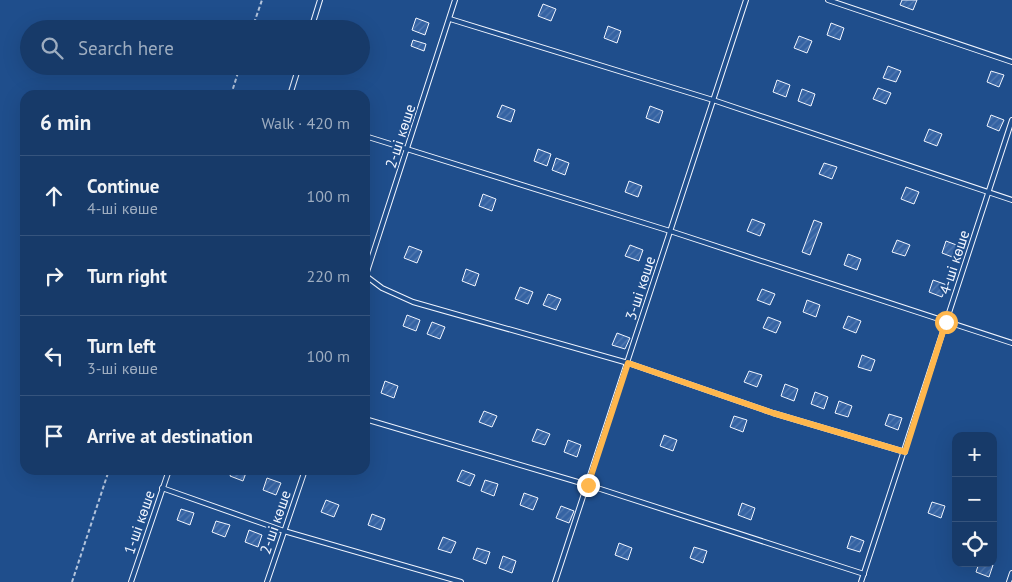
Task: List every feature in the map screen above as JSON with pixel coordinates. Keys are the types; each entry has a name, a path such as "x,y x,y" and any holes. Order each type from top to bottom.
{"lane":[{"path":"314,20 320,0"},
{"name":"2-ші көше","path":"370,262 408,150 455,0"},
{"name":"3-ші көше","path":"555,582 746,0"},
{"path":"828,0 1012,62"},
{"path":"450,19 713,100 1012,200"},
{"path":"292,90 296,75"},
{"name":"4-ші көше","path":"861,582 1012,120"},
{"path":"370,138 670,231 1012,343"},
{"path":"370,280 412,302 628,363 773,413 905,452"},
{"path":"370,420 588,485 864,574"},
{"name":"1-ші көше","path":"131,582 167,475"},
{"name":"2-ші көше","path":"267,582 303,475"},
{"path":"162,488 284,531 461,582"},
{"path":"1009,582 1012,573"}],"path":[{"path":"255,20 262,0"},
{"path":"233,90 237,75"},
{"path":"72,582 107,475"}],"building":[{"path":"902,0 917,0 913,10 900,5"},
{"path":"543,4 556,9 551,21 538,16"},
{"path":"416,18 429,23 425,35 412,30"},
{"path":"831,23 844,28 840,40 827,35"},
{"path":"608,26 621,31 617,43 604,38"},
{"path":"799,36 812,41 807,53 794,48"},
{"path":"413,40 426,44 424,51 411,46"},
{"path":"888,66 901,71 896,82 883,78"},
{"path":"991,71 1004,75 999,87 987,82"},
{"path":"777,80 790,85 786,97 773,92"},
{"path":"878,88 891,93 886,104 873,99"},
{"path":"802,89 815,94 811,106 798,101"},
{"path":"502,105 515,110 511,122 497,117"},
{"path":"650,106 663,111 659,123 646,118"},
{"path":"991,115 1004,120 999,131 987,126"},
{"path":"929,129 942,134 937,146 924,141"},
{"path":"538,149 551,154 547,166 534,161"},
{"path":"556,158 569,163 565,175 552,170"},
{"path":"824,163 837,167 832,179 819,174"},
{"path":"629,181 642,186 638,197 625,192"},
{"path":"906,187 919,192 914,204 901,199"},
{"path":"483,194 496,199 492,211 479,206"},
{"path":"752,219 765,224 760,236 747,231"},
{"path":"814,220 822,223 810,255 802,252"},
{"path":"897,240 910,245 905,256 892,252"},
{"path":"946,241 959,246 955,258 942,253"},
{"path":"630,245 643,250 639,261 625,256"},
{"path":"409,246 422,251 417,263 404,258"},
{"path":"848,254 861,259 857,270 844,265"},
{"path":"466,269 479,274 475,286 462,281"},
{"path":"933,280 947,285 942,297 929,292"},
{"path":"520,287 533,292 528,304 515,299"},
{"path":"762,289 775,294 770,305 757,300"},
{"path":"548,294 561,299 556,310 543,305"},
{"path":"807,300 820,305 816,317 803,312"},
{"path":"407,315 420,320 416,331 403,326"},
{"path":"848,316 861,321 856,333 843,328"},
{"path":"768,317 781,322 776,333 763,328"},
{"path":"432,322 445,327 440,339 427,334"},
{"path":"617,333 630,338 625,349 612,345"},
{"path":"862,355 875,360 871,371 858,367"},
{"path":"749,371 762,375 757,387 744,382"},
{"path":"385,381 398,386 394,398 381,393"},
{"path":"785,384 798,389 794,401 781,396"},
{"path":"815,392 828,397 824,409 811,404"},
{"path":"839,401 852,406 848,417 835,413"},
{"path":"484,411 497,416 492,427 479,422"},
{"path":"889,414 902,418 898,430 885,425"},
{"path":"734,416 747,420 743,432 730,427"},
{"path":"537,429 550,434 545,445 532,441"},
{"path":"664,435 677,440 673,451 660,446"},
{"path":"568,440 581,445 577,457 564,452"},
{"path":"462,470 475,475 470,486 457,481"},
{"path":"230,475 245,475 243,481"},
{"path":"267,478 281,483 276,495 263,490"},
{"path":"485,480 498,484 494,496 481,491"},
{"path":"524,493 538,498 533,510 520,505"},
{"path":"326,500 339,505 334,517 321,512"},
{"path":"932,502 945,506 941,518 928,513"},
{"path":"742,503 755,508 751,520 738,515"},
{"path":"561,506 574,511 569,523 556,518"},
{"path":"181,509 194,513 190,525 177,520"},
{"path":"372,514 385,519 381,530 368,525"},
{"path":"216,521 230,525 225,537 212,532"},
{"path":"249,530 262,535 258,547 245,542"},
{"path":"851,536 864,541 860,552 847,548"},
{"path":"443,537 456,542 451,553 438,549"},
{"path":"619,543 632,548 628,560 615,555"},
{"path":"694,547 707,551 703,563 690,558"},
{"path":"477,548 490,552 486,564 473,559"},
{"path":"503,556 516,561 512,573 499,568"},
{"path":"978,567 992,567 989,577 976,572"}],"route":[{"path":"588,485 628,363 773,413 905,452 946,322"}]}
